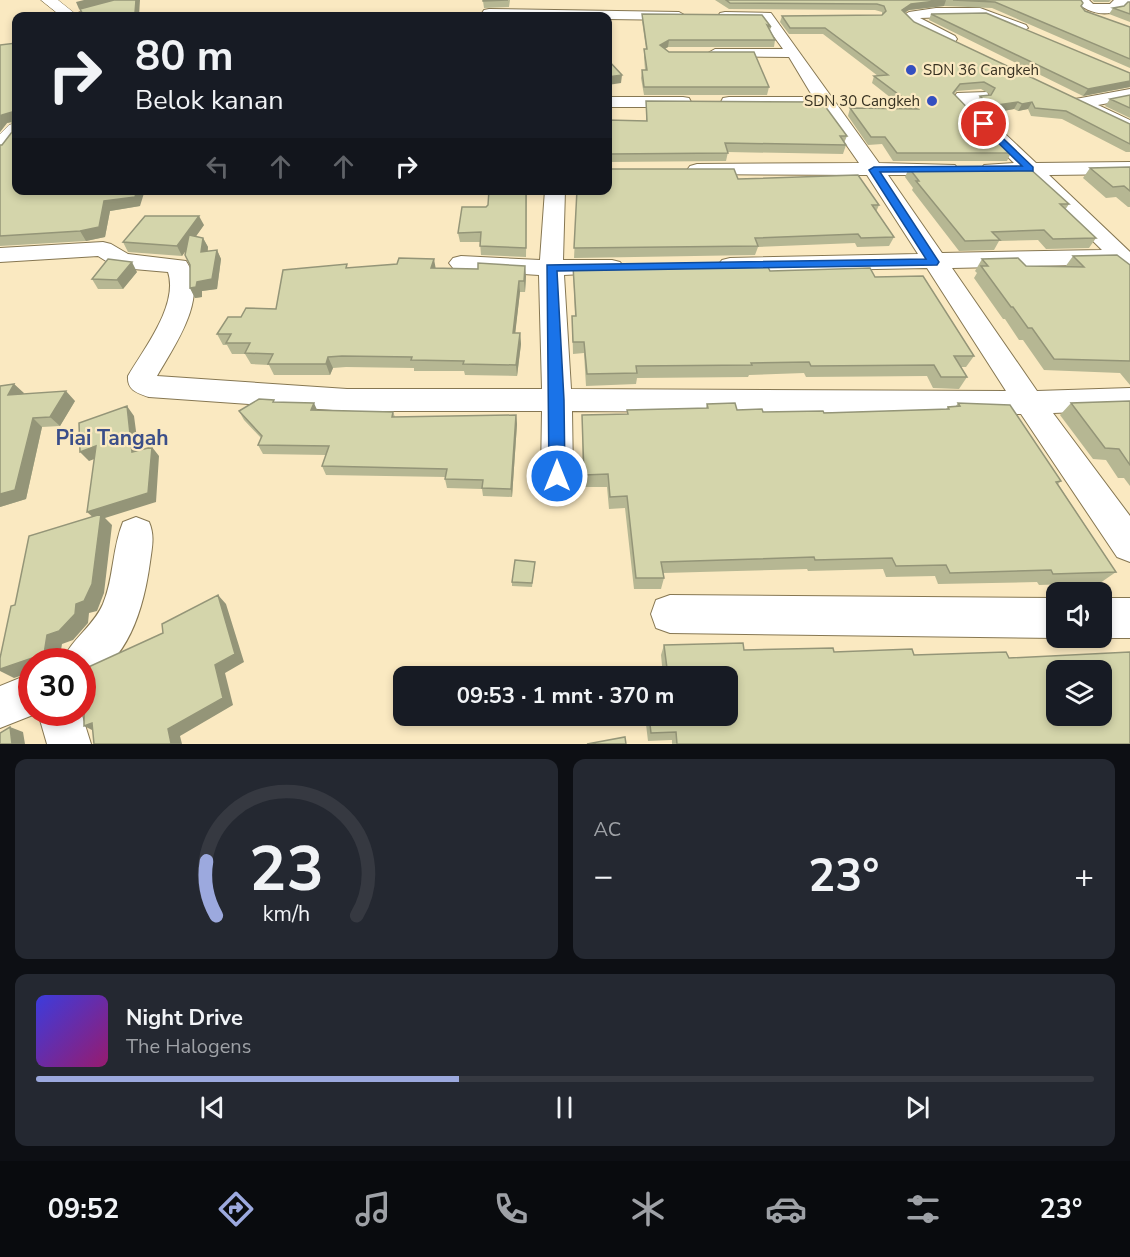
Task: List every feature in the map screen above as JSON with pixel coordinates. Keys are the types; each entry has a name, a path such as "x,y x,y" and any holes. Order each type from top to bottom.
{"street":[{"path":"48,0 65,12"},
{"path":"1108,20 1085,11 1085,4 1114,8 1119,2 1130,2"},
{"path":"963,46 918,24 909,16 936,12 980,12 1031,32"},
{"path":"612,15 788,16"},
{"path":"766,16 874,170 933,262 1029,403 1130,544"},
{"path":"702,53 794,53"},
{"path":"1130,94 1076,100 1130,127"},
{"path":"981,96 963,97 960,100 1126,260"},
{"path":"612,102 825,102"},
{"path":"0,147 12,134"},
{"path":"677,170 1130,168"},
{"path":"555,195 551,268 557,400 557,476"},
{"path":"0,255 99,249 108,250 122,261 178,266 180,300 168,335 142,376 144,385 150,386 347,400 1029,403 1130,399"},
{"path":"706,266 1126,260"},
{"path":"461,263 551,268 635,267"},
{"path":"96,649 114,626 128,592 136,533"},
{"path":"670,614 1046,618"},
{"path":"1112,618 1130,618"},
{"path":"0,707 18,700"},
{"path":"63,726 69,744"}],"lane":[{"path":"85,12 109,5"}],"building":[{"path":"114,0 136,0 135,12 82,12 80,9"},
{"path":"726,0 944,0 911,4 902,10 914,22 1130,124 1130,144 1066,111 1035,108 1032,102 990,106 980,96 991,95 995,88 984,82 960,84 953,93 1011,153 897,153 885,137 871,137 850,108 918,109 874,76 888,75 825,28 790,28 782,16 882,15 886,11 884,6 877,4 730,3"},
{"path":"953,0 1081,0 1083,3 1081,6 1085,11 1130,27 1130,59 995,2"},
{"path":"1130,2 1130,14 1113,8 1124,6"},
{"path":"986,13 1130,73 1130,81 1088,89 931,14"},
{"path":"642,14 762,15 771,27 767,25 775,40 669,40 660,45 669,52 754,52 769,87 644,87 642,70 647,70 644,49 647,49"},
{"path":"12,44 12,112 0,116 0,45"},
{"path":"612,64 622,75 612,76"},
{"path":"1130,95 1130,108 1110,99"},
{"path":"646,101 822,102 847,136 840,136 846,145 725,143 728,153 612,154 612,120 647,121"},
{"path":"12,132 12,195 136,195 135,197 104,201 99,227 80,231 0,236 0,145"},
{"path":"1028,167 1069,204 1060,204 1096,238 1053,239 1044,230 992,232 1000,240 965,241 916,181 919,181 909,168"},
{"path":"1130,167 1130,191 1124,186 1113,187 1090,168"},
{"path":"612,169 734,169 738,179 858,175 879,205 872,205 894,237 861,238 858,234 755,238 758,246 574,248 577,195 612,195"},
{"path":"489,195 526,195 526,248 480,246 481,232 458,233 462,207 486,207"},
{"path":"145,216 199,216 177,246 123,242"},
{"path":"189,235 203,238 201,252 217,250 212,279 197,282 196,287 190,288 190,265 185,255"},
{"path":"1117,255 1130,265 1130,361 1054,359 1032,328 1028,328 981,266 988,266 982,259 1018,258 1026,266 1084,267 1073,256"},
{"path":"399,258 434,259 431,268 478,269 478,263 525,266 524,281 519,281 513,333 520,333 516,365 411,360 412,357 342,356 328,357 326,364 268,364 273,354 245,353 250,343 226,343 231,334 217,334 228,317 241,317 246,308 276,309 283,270 347,264 346,268 397,264"},
{"path":"108,259 132,262 117,280 92,279"},
{"path":"766,263 770,271 870,268 875,277 923,276 974,356 954,356 967,377 941,377 934,365 811,366 809,362 636,366 637,373 587,374 584,342 573,342 572,316 576,316 573,266"},
{"path":"14,384 8,395 66,391 50,417 33,418 15,490 0,494 0,386"},
{"path":"259,399 274,400 273,402 314,403 311,410 393,412 392,417 516,415 511,489 482,488 483,480 445,479 447,469 322,466 329,446 258,445 262,436 239,411"},
{"path":"1130,401 1130,465 1119,449 1105,448 1071,403"},
{"path":"735,403 737,410 823,411 824,413 949,409 948,407 960,406 958,403 1010,405 1061,481 1056,482 1116,572 1053,574 1051,570 950,573 946,565 896,566 892,558 815,560 814,557 661,562 664,578 636,578 627,496 610,497 608,474 584,475 582,415 628,414 627,410 708,408 707,404"},
{"path":"127,406 132,452 152,447 148,493 87,512 96,446 80,452 79,423"},
{"path":"101,514 92,584 84,601 76,604 75,614 59,631 47,635 45,648 18,648 18,663 0,669 0,658 11,606 15,605 29,536"},
{"path":"515,560 535,562 532,583 512,582"},
{"path":"218,595 235,654 215,665 223,698 168,729 170,744 94,744 92,726 96,726 96,664 163,633 162,624"},
{"path":"743,643 744,650 833,648 834,652 912,649 914,655 1006,652 1009,658 1130,652 1130,744 677,744 676,732 651,733 650,726 738,726 738,666 667,666 664,645"},
{"path":"10,727 12,744 0,744 0,733"},
{"path":"625,737 626,744 587,744"}],"place":[{"name":"SDN 36 Cangkeh","path":"911,70"},
{"name":"SDN 30 Cangkeh","path":"932,101"}],"district":[{"name":"Piai Tangah","path":"112,438"}],"route":[{"path":"557,476 557,400 551,268 933,262 874,170 1030,169 984,124"}]}
